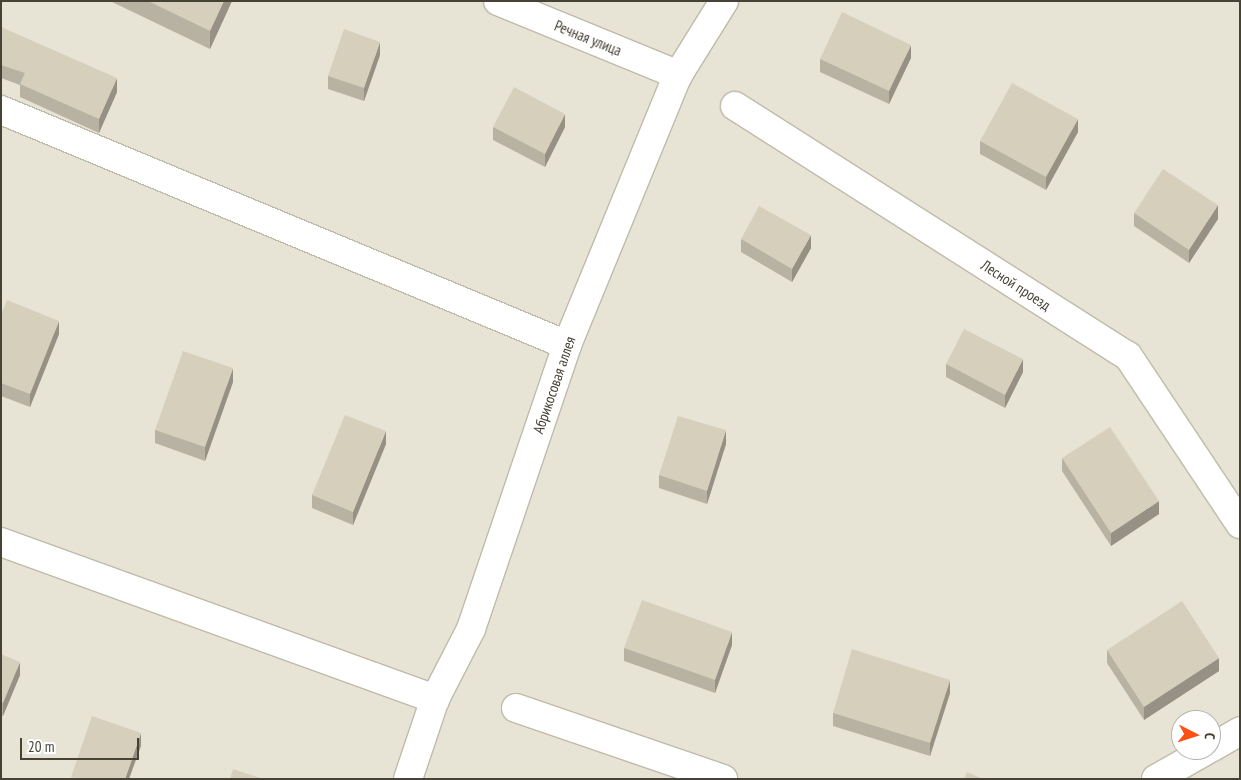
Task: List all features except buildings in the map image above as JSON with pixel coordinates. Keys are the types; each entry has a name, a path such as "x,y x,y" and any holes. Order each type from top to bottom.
{"street":[{"name":"Речная улица","path":"498,1 678,75"},
{"name":"Абрикосовая аллея","path":"408,779 435,699 471,628 567,345 678,75 724,1"},
{"name":"Лесной проезд","path":"735,106 1128,356 1240,524"},
{"path":"1,110 567,345"},
{"path":"1,542 435,699"},
{"path":"516,708 723,779"},
{"path":"1221,742 1240,731"},
{"path":"1156,779 1189,760"}],"shaded area":[{"path":"1,1 1240,1 1240,779 1,779"}]}
